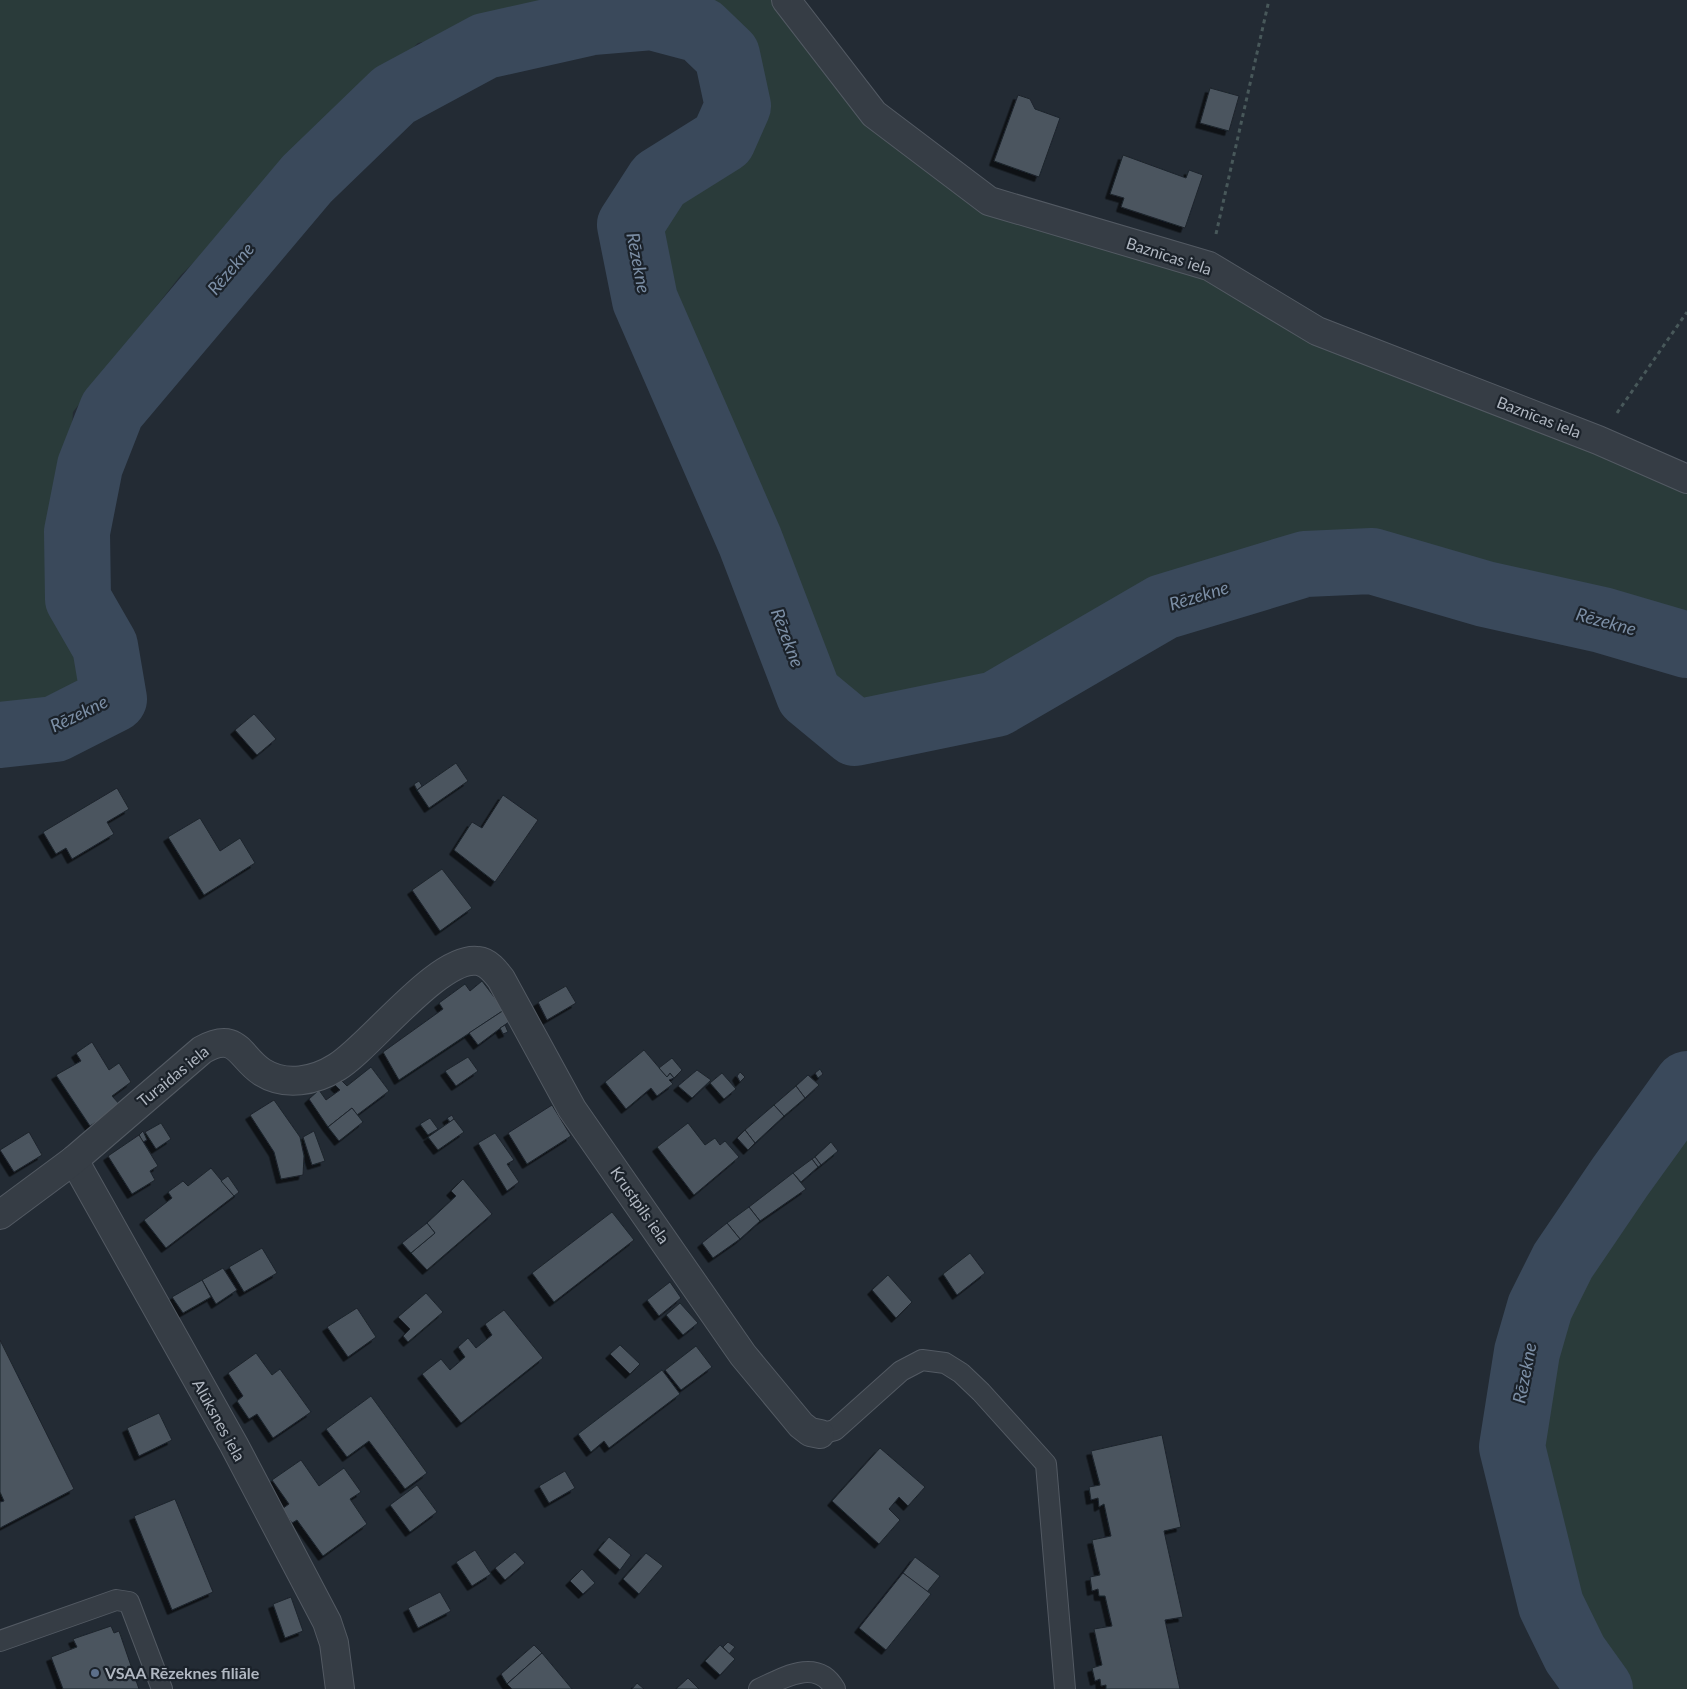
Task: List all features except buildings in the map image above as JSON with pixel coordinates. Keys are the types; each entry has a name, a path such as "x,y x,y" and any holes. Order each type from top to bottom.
{"street":[{"name":"Baznīcas iela","path":"786,0 874,114 989,201 1208,266 1316,331 1598,440 1687,479"},
{"name":"Turaidas iela","path":"0,1215 74,1160 202,1050 214,1043 231,1044 245,1054 261,1072 281,1079 301,1081 321,1076 340,1066 414,997 440,976 468,961 479,961"},
{"name":"Krustpils iela","path":"479,961 492,967 501,979 572,1109 743,1355 800,1425 810,1432 820,1434"},
{"name":"Alūksnes iela","path":"74,1160 234,1445 327,1622 334,1644 340,1689"}],"lane":[{"path":"820,1434 835,1430 901,1371 922,1360 945,1364 961,1373 981,1392 1046,1464 1065,1689"},
{"path":"0,1641 116,1600 129,1602 162,1689"},
{"path":"759,1689 793,1673 813,1671 830,1681 835,1689"}],"path":[{"path":"1208,266 1269,0"},
{"path":"1598,440 1687,312"}],"shaded area":[{"path":"0,0 638,0 418,43 181,275 73,412 59,607 78,599 114,699 0,706"},
{"path":"680,0 774,0 874,114 989,201 1209,266 1687,484 1687,645 1372,561 1305,564 1163,607 996,704 855,733 809,695 750,541 645,300 630,226 744,152 756,39"},
{"path":"1687,1096 1687,1689 1612,1689 1535,1547 1524,1366 1620,1177"}],"waterway":[{"name":"Rēzekne","path":"0,735 55,729 114,699 105,646 78,599 77,532 90,466 112,410 307,179 394,95 485,46 592,22 652,17 701,30 727,55 738,106 723,140 659,180 630,225 645,300 750,541 809,695 855,733 996,704 1163,607 1305,564 1372,561 1485,594 1602,620 1687,645"},
{"name":"Rēzekne","path":"1600,1689 1575,1654 1551,1605 1512,1447 1527,1352 1540,1307 1563,1261 1620,1177 1687,1084"}],"place":[{"name":"VSAA Rēzeknes filiāle","path":"95,1673"}]}
